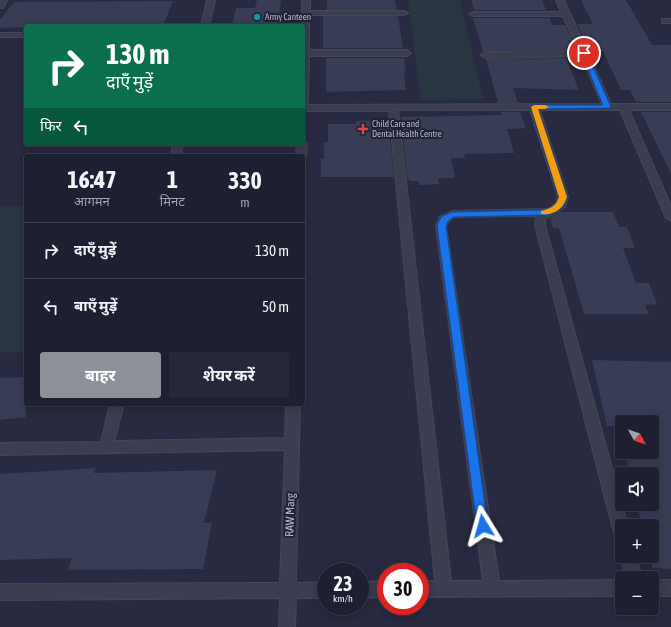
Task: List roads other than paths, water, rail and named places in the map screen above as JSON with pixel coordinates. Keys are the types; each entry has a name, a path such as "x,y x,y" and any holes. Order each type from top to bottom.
{"street":[{"path":"0,6 3,0"},
{"path":"205,24 211,0"},
{"path":"306,0 305,53 407,53"},
{"path":"560,0 608,107"},
{"path":"306,13 404,13"},
{"path":"473,14 566,14"},
{"path":"0,36 24,35"},
{"path":"485,55 584,53"},
{"path":"534,107 563,197 560,205 540,218 540,225 618,519"},
{"path":"623,107 671,218"},
{"path":"305,108 671,107"},
{"path":"393,108 444,589"},
{"path":"492,589 442,226 444,219 452,214 548,212"},
{"path":"106,447 116,406"},
{"name":"RAW Marg","path":"286,627 294,406"},
{"path":"0,449 292,444"},
{"path":"429,589 615,588"},
{"path":"659,588 671,588"},
{"path":"0,592 317,590"}],"place":[{"name":"Army Canteen","path":"257,17"},
{"name":"Child Care and Dental Health Centre","path":"363,129"}]}
